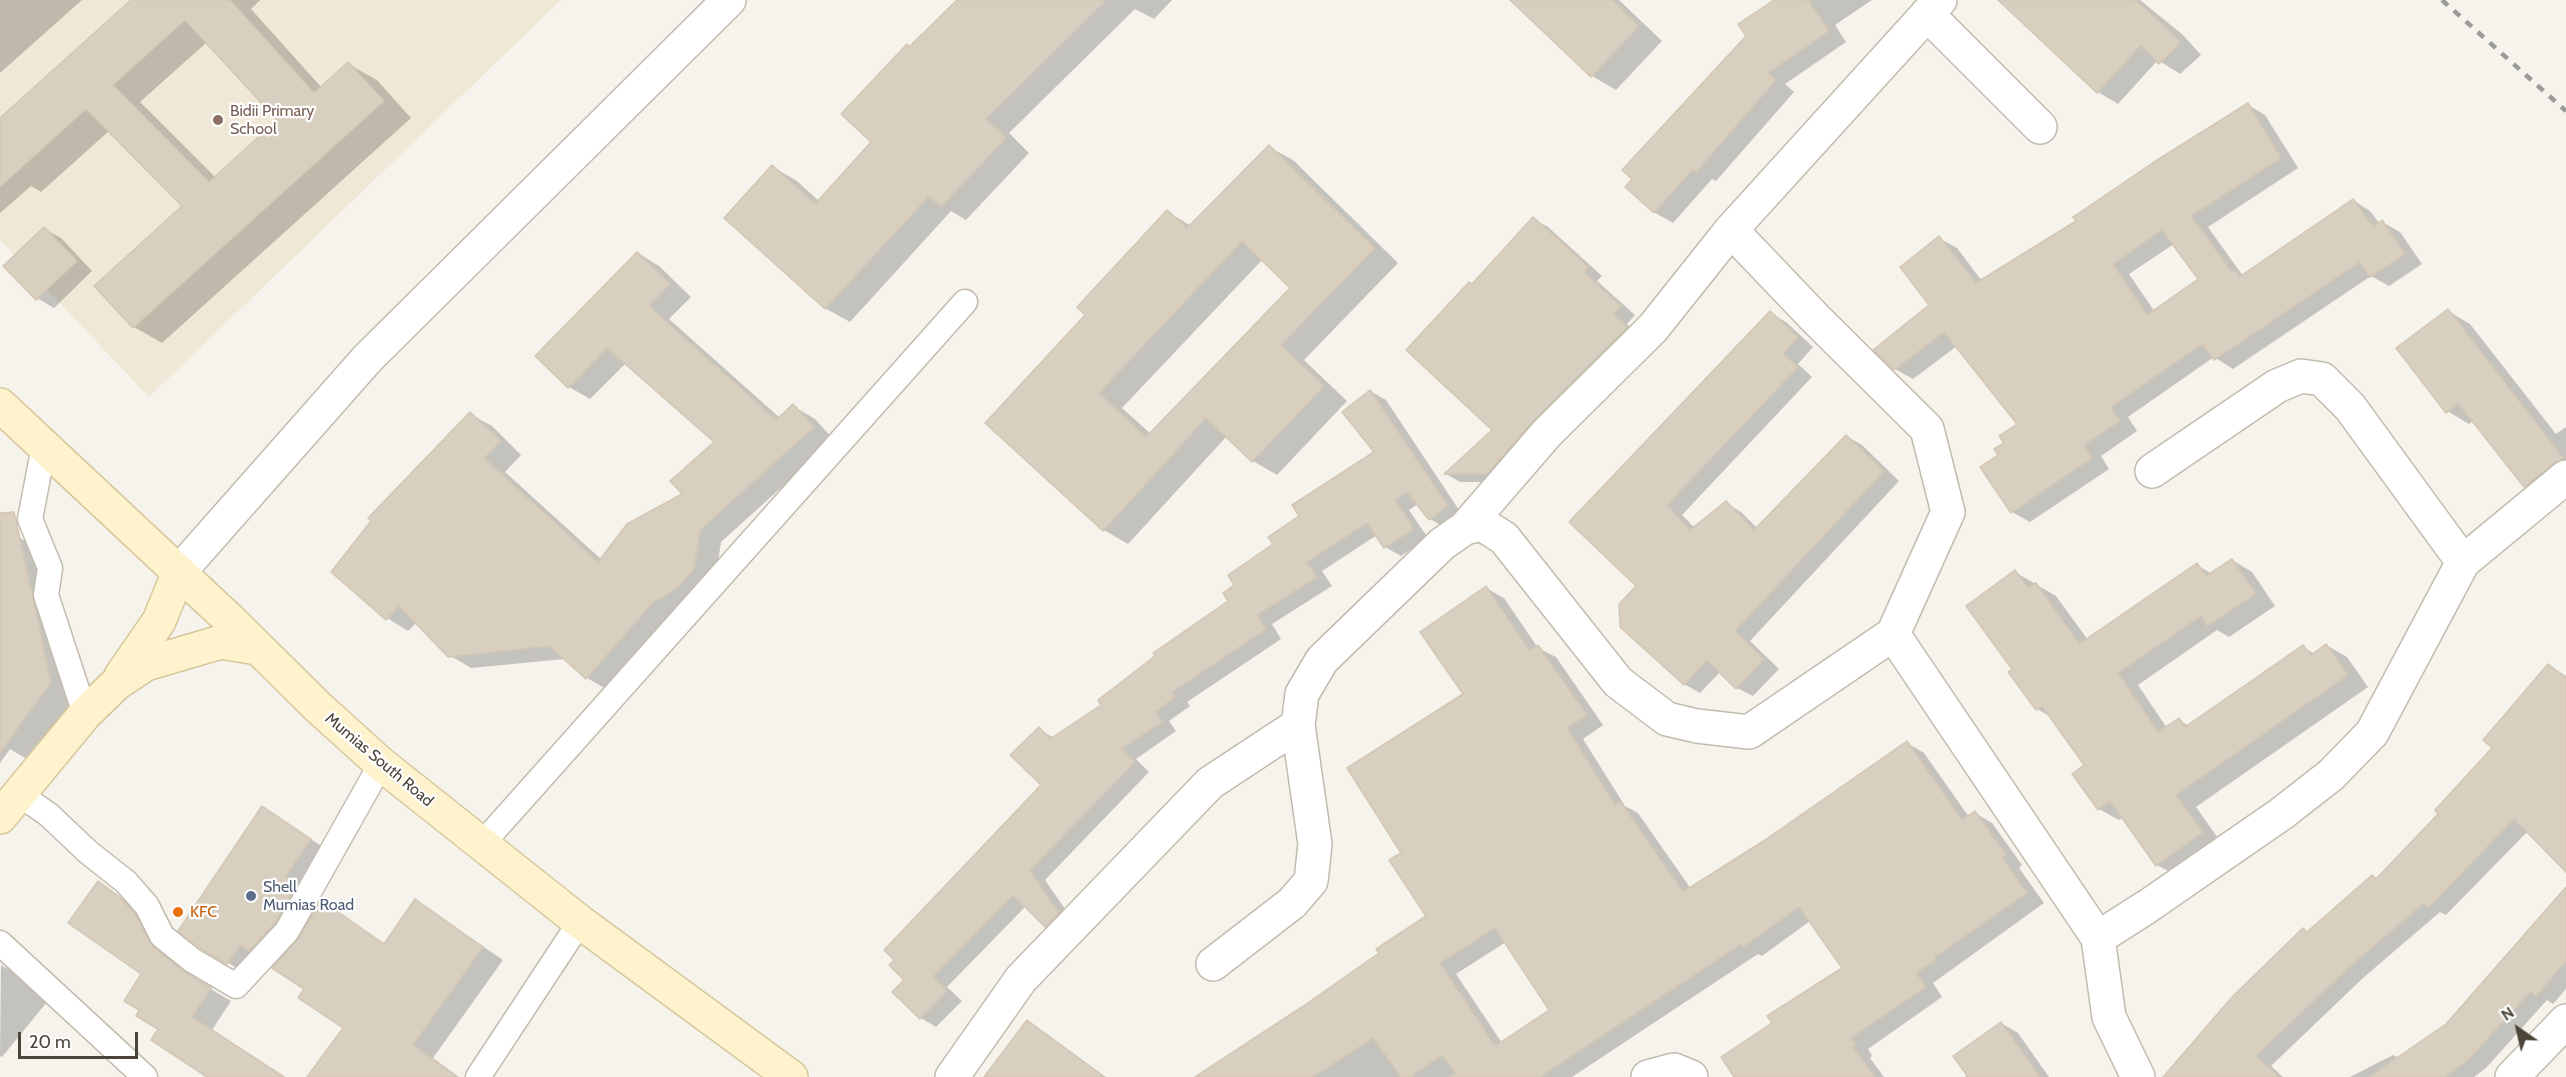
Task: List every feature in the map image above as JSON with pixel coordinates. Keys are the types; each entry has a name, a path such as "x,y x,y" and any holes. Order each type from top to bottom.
{"main road":[{"name":"Mumias South Road","path":"0,405 381,764 580,922 790,1077"},
{"path":"117,683 159,621 179,572"},
{"path":"9,806 85,714 117,683 146,664 221,642 257,648"}],"street":[{"path":"179,572 367,359 729,0"},
{"path":"1213,964 1292,903 1311,881 1315,844 1298,724 1302,694 1322,660 1442,544 1465,528 1547,433 1653,328 1731,230 1934,7 2040,127"},
{"path":"1465,528 1482,524 1504,538 1618,682 1667,719 1697,726 1749,732 1893,634 1948,512 1927,429 1815,318 1731,230"},
{"path":"2152,471 2277,386 2301,376 2322,379 2350,407 2463,562"},
{"path":"2098,938 2281,814 2331,775 2372,733 2424,640 2463,562 2566,477"},
{"path":"1893,634 2098,938 2109,1017 2138,1077"},
{"path":"952,1077 1021,979 1210,783 1298,724"},
{"path":"2512,1077 2566,1021"},
{"path":"1648,1077 1674,1070 1691,1077"}],"lane":[{"path":"481,845 965,302"},
{"path":"44,446 30,519 50,568 46,595 85,714"},
{"path":"9,806 49,815 88,852 126,882 147,906 162,936 192,960 236,986 287,931 381,764"},
{"path":"478,1077 580,922"},
{"path":"0,943 145,1077"}],"shaded area":[{"name":"Bidii Primary School","path":"0,0 561,0 149,397 0,240"}],"building":[{"path":"131,0 230,0 314,93 348,62 384,101 133,328 94,286 182,206 86,109 0,187 0,118","holes":["185,20 277,120 209,182 113,85"]},
{"path":"957,0 1106,0 986,119 1006,138 941,207 929,196 825,309 724,218 772,165 815,204 871,142 841,114 907,44 909,47"},
{"path":"1510,0 1612,0 1639,26 1591,77"},
{"path":"1774,0 1808,0 1829,31 1768,73 1776,80 1696,172 1693,169 1654,213 1625,187 1632,179 1622,170 1746,36 1738,24"},
{"path":"1998,0 2136,0 2181,42 2159,64 2141,45 2097,93"},
{"path":"2248,103 2281,158 2191,216 2232,272 2235,270 2239,277 2353,199 2374,226 2382,220 2405,254 2370,277 2360,262 2214,360 2202,344 2111,407 2120,421 2084,445 2092,458 2011,513 1980,467 1998,455 1994,449 2004,443 1999,436 2017,424 1944,332 1894,370 1873,350 1929,305 1900,267 1939,236 1976,283 2076,221 2073,217 2154,162","holes":["2162,230 2198,279 2147,315 2113,264"]},
{"path":"1269,145 1375,248 1281,345 1324,386 1252,462 1206,418 1103,531 985,423 1085,315 1077,307 1167,210 1187,228","holes":["1242,241 1290,288 1146,437 1099,393"]},
{"path":"1533,217 1589,267 1584,272 1621,306 1613,314 1627,327 1534,420 1487,474 1444,474 1492,430 1406,350 1469,282 1472,284"},
{"path":"44,227 77,261 36,300 3,266"},
{"path":"637,252 670,284 649,306 776,420 793,404 814,427 700,530 694,569 680,585 661,599 656,599 586,679 549,646 448,657 399,606 386,620 331,572 371,521 368,518 470,412 501,441 484,458 598,562 627,524 682,494 670,481 714,442 607,348 568,388 535,356"},
{"path":"2448,309 2564,459 2554,463 2524,487 2458,403 2446,413 2396,348"},
{"path":"1770,311 1798,337 1783,354 1798,367 1667,505 1690,530 1726,501 1754,530 1846,435 1884,471 1735,631 1764,659 1736,689 1707,660 1684,685 1620,627 1619,604 1636,586 1569,522"},
{"path":"1370,390 1448,506 1429,520 1407,492 1395,500 1414,529 1384,548 1367,523 1307,562 1317,577 1257,615 1266,629 1172,692 1175,697 1155,712 1162,722 1121,749 1135,762 1030,870 1059,913 1045,927 1013,895 933,977 947,991 920,1019 892,992 904,980 889,965 894,960 884,950 1041,785 1010,755 1039,727 1050,739 1101,705 1098,700 1155,656 1153,653 1228,601 1223,593 1234,585 1228,575 1273,544 1268,537 1299,516 1292,505 1374,452 1342,412"},
{"path":"14,512 51,682 0,753 0,513"},
{"path":"2232,559 2256,594 2207,626 2201,616 2118,673 2158,732 2179,718 2185,727 2303,645 2311,655 2326,644 2348,675 2176,795 2203,832 2156,866 2110,801 2098,810 2072,774 2084,765 2042,706 2036,710 2008,672 2012,669 1966,606 2015,570 2028,588 2036,583 2079,644 2197,563 2206,576"},
{"path":"1486,586 1530,651 1538,645 1587,715 1567,728 1615,805 1620,801 1683,892 1765,840 1907,741 1962,820 1975,811 2006,855 2002,857 2027,893 1935,957 1936,960 1916,973 1926,987 1851,1038 1856,1046 1853,1047 1875,1077 1734,1077 1721,1057 1772,1023 1767,1016 1842,968 1799,907 1743,947 1741,944 1540,1077 1449,1077 1455,1073 1442,1055 1411,1077 1401,1077 1373,1038 1313,1077 1195,1077 1302,1007 1379,953 1376,949 1426,916 1389,860 1401,853 1347,768 1463,694 1420,632","holes":["1495,928 1549,1010 1495,1046 1440,963"]},
{"path":"2548,664 2566,678 2566,872 2514,819 2429,907 2424,903 2347,969 2256,1056 2279,1077 2163,1077 2233,996 2303,928 2307,932 2372,875 2376,879 2438,814 2435,810 2492,748 2483,740"},
{"path":"262,806 311,839 286,876 297,884 275,923 249,951 240,945 227,964 200,948 178,931"},
{"path":"98,881 121,898 135,914 153,947 183,971 211,988 192,1017 284,1077 207,1077 151,1040 158,1029 136,1016 139,1010 124,1001 141,974 68,923"},
{"path":"2566,887 2566,961 2536,996 2531,991 2469,1059 2445,1077 2369,1077 2446,1024"},
{"path":"415,899 483,947 413,1045 457,1077 307,1077 343,1028 298,998 304,989 272,968 299,938 321,900 384,944"},
{"path":"1027,1020 1104,1077 984,1077"},
{"path":"2001,1022 2040,1077 1968,1077 1953,1056"}],"railway":[{"path":"2442,0 2566,111"}],"place":[{"name":"Bidii Primary School","path":"218,120"},
{"name":"Shell Mumias Road","path":"251,896"},
{"name":"KFC","path":"178,912"}]}
